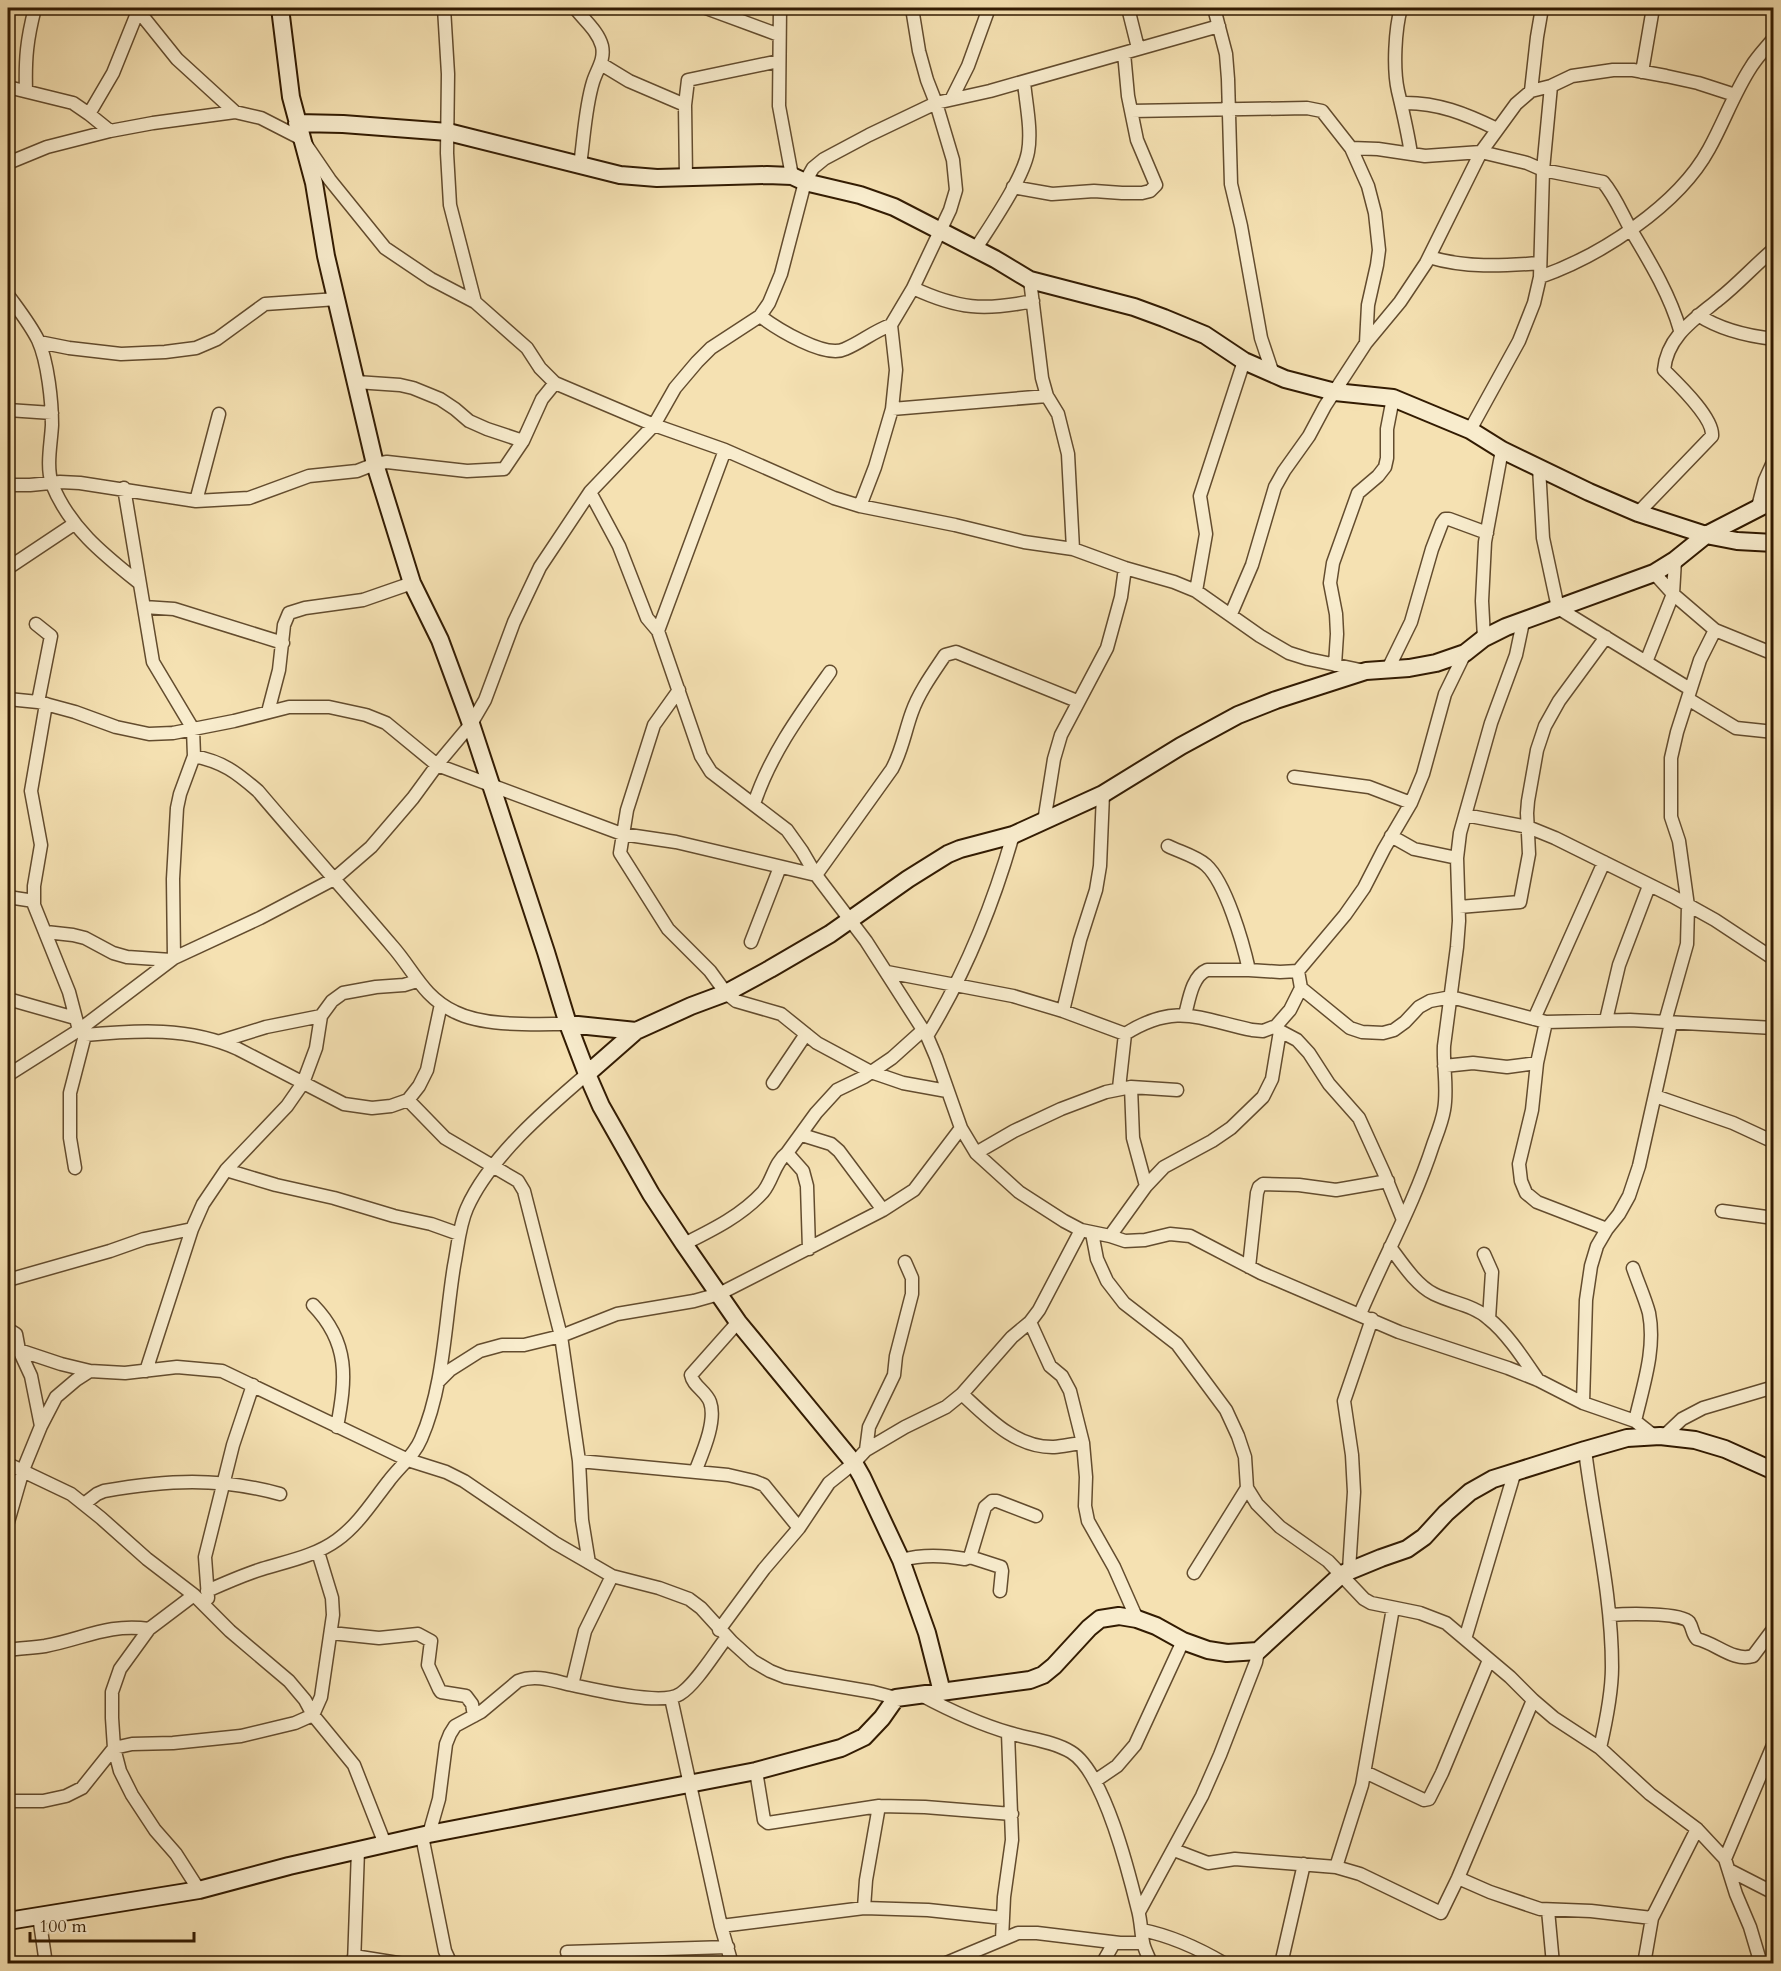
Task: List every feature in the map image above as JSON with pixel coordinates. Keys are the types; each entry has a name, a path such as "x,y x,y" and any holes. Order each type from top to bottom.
{"street":[{"path":"26,91 27,39 35,8"},
{"path":"280,8 291,97 314,183 326,256 375,464 412,583 440,640 471,724 568,1024 587,1074 601,1106 651,1194 684,1244 738,1322 854,1463 901,1560 927,1634 942,1692"},
{"path":"444,8 448,74 450,206 475,302"},
{"path":"575,8 595,32 602,46 601,64 590,97 580,165"},
{"path":"706,8 779,35"},
{"path":"8,1075 80,1028 173,959 260,918 334,879 371,847 471,724 485,700 514,622 540,567 590,492 654,425 675,388 697,362 711,348 760,316 769,303 781,274 799,179 779,106 780,8"},
{"path":"860,506 876,467 892,409 896,370 891,325 913,288 950,210 956,190 953,160 919,51 912,8"},
{"path":"952,98 968,66 990,8"},
{"path":"1128,8 1138,48"},
{"path":"1214,8 1227,69 1231,184 1261,338 1273,374"},
{"path":"1401,8 1396,55 1398,90 1411,154"},
{"path":"1531,91 1542,8"},
{"path":"1642,72 1653,8"},
{"path":"89,114 112,73 137,9"},
{"path":"137,9 177,59 235,112"},
{"path":"799,179 824,159 936,103 990,92 1219,26"},
{"path":"1540,277 1574,264 1631,230 1673,195 1692,174 1708,150 1735,95 1752,66 1773,38"},
{"path":"1013,187 1052,194 1094,191 1142,193 1150,191 1156,185 1137,140 1124,53"},
{"path":"686,178 685,105 688,80 778,61"},
{"path":"601,64 629,81 685,105"},
{"path":"1231,614 1252,565 1275,488 1284,471 1310,436 1325,406 1366,344 1400,302 1429,257 1481,152 1516,104 1531,91 1551,86 1572,76 1613,70 1642,72 1698,83 1735,95"},
{"path":"975,250 1022,171 1028,152 1024,82"},
{"path":"1470,430 1519,341 1534,303 1540,277 1543,170 1551,86"},
{"path":"8,87 73,103 110,131"},
{"path":"1402,103 1421,102 1449,108 1497,129"},
{"path":"1131,111 1317,108 1322,111 1351,148 1368,186 1378,232 1377,265 1368,305 1366,344"},
{"path":"8,163 47,147 110,131 235,112 300,131 343,124 448,132 620,175 657,178 767,175 799,179 879,201 995,259 1030,280 1134,307 1164,318 1205,335 1244,361 1273,374 1335,392 1393,398 1470,430 1502,450 1638,513 1706,535 1737,541 1773,543"},
{"path":"300,131 330,180 385,248 431,279 475,302 527,348 540,368 555,383 654,425 725,450 823,493 860,506 955,525 1024,542 1072,549 1174,582 1196,591 1260,636 1289,653 1366,671"},
{"path":"1351,148 1443,156 1481,152 1527,163 1543,170 1603,182 1610,190 1648,257 1680,330"},
{"path":"1638,513 1712,436 1708,421 1689,396 1664,370 1680,330 1720,299 1773,249"},
{"path":"1429,257 1449,263 1473,265 1540,263"},
{"path":"1030,280 1042,378 1047,396 1058,414 1068,454 1072,549"},
{"path":"913,288 937,299 983,308 1004,307 1033,301"},
{"path":"8,295 39,342 44,362 52,413 51,482 74,524 138,582"},
{"path":"39,342 122,354 196,348 217,339 265,304 337,299"},
{"path":"1698,315 1713,325 1725,329 1773,339"},
{"path":"760,316 805,343 843,351 874,331 891,325"},
{"path":"1196,591 1206,534 1200,496 1244,361"},
{"path":"356,382 413,388 440,399 469,421 523,441"},
{"path":"8,484 30,485 51,482 124,488 196,501 249,498 309,476 357,471 387,462 467,471 504,469 523,441 542,399 555,383"},
{"path":"892,409 1047,396"},
{"path":"1335,665 1336,614 1330,583 1333,563 1358,494 1385,467 1387,429 1393,398"},
{"path":"8,410 52,413"},
{"path":"196,501 219,414"},
{"path":"658,631 725,450"},
{"path":"1484,638 1483,567 1502,450"},
{"path":"207,1591 260,1570 318,1552 339,1539 408,1460 421,1440 438,1382 459,1234 479,1184 543,1113 636,1031 726,993 850,921 908,879 948,854 1013,835 1103,794 1181,746 1238,715 1276,700 1366,671 1436,663 1465,653 1484,638 1506,627 1654,573 1675,560 1706,535 1766,504 1765,480 1773,460"},
{"path":"1539,467 1543,538 1558,608 1646,662 1736,728 1773,732"},
{"path":"124,488 153,662 193,729 194,756 177,808 173,879 173,959"},
{"path":"590,492 619,546 647,618 658,631 701,756 711,772 787,830 816,875 887,972 925,1034 936,1057 961,1128 976,1153 1019,1192 1087,1232 1125,1241 1145,1240 1170,1234 1190,1236 1249,1267 1399,1332 1508,1368 1538,1380 1583,1403 1635,1421 1659,1436"},
{"path":"1388,669 1411,622 1442,523 1445,519 1449,519 1487,533"},
{"path":"8,568 74,524"},
{"path":"1646,662 1673,594 1675,560"},
{"path":"1044,822 1054,759 1061,735 1107,648 1121,597 1125,568"},
{"path":"1654,573 1673,594 1715,630 1773,654"},
{"path":"268,712 284,643 284,625 289,613 363,600 412,583"},
{"path":"144,607 174,609 284,643"},
{"path":"1346,1572 1354,1492 1352,1455 1344,1401 1366,1317 1390,1247 1418,1191 1444,1113 1446,1091 1443,1066 1457,947 1459,907 1457,858 1465,815 1491,723 1516,655 1523,622"},
{"path":"36,624 51,636 31,791 41,845 34,901 37,914 69,992 80,1028 70,1093 70,1137 75,1168"},
{"path":"1583,1403 1586,1300 1591,1266 1597,1246 1606,1229 1619,1214 1629,1196 1639,1166 1655,1096 1668,1022 1687,944 1688,906 1679,841 1671,817 1671,758 1689,694 1706,645 1715,630"},
{"path":"1459,907 1520,902 1529,854 1527,813 1531,784 1545,726 1555,706 1606,638"},
{"path":"816,875 892,770 900,753 913,711 945,656 956,652 1077,701"},
{"path":"1185,1015 1200,972 1207,970 1280,972 1298,970 1346,915 1364,888 1411,803 1423,774 1444,694 1465,653"},
{"path":"754,804 762,779 779,746 830,672"},
{"path":"679,690 654,725 630,799 620,853 668,928 710,971 726,993 736,1000 781,1014 831,1052 871,1072 903,1083 947,1091"},
{"path":"8,699 42,703 116,727 149,734 173,733 289,707 329,707 366,715 386,723 437,765 622,834 676,842 816,875"},
{"path":"194,756 216,761 234,770 258,791 395,949 417,981 441,1004 455,1013 484,1020 568,1024 636,1031"},
{"path":"1294,777 1369,788 1411,803"},
{"path":"1063,1011 1080,940 1096,890 1100,866 1103,794"},
{"path":"1465,815 1528,827 1604,862 1715,920 1773,959"},
{"path":"684,1244 731,1220 761,1194 767,1187 779,1159 787,1153 816,1113 837,1090 871,1072 925,1034 955,985 990,906 1013,835"},
{"path":"1391,836 1414,849 1457,858"},
{"path":"1168,846 1206,865 1215,875 1243,941 1249,970"},
{"path":"1604,862 1540,1020 1532,1110 1519,1164 1521,1181 1526,1193 1538,1202 1606,1229"},
{"path":"751,942 780,867"},
{"path":"1606,1020 1619,965 1649,886"},
{"path":"8,897 34,901"},
{"path":"46,932 79,936 127,957 173,959"},
{"path":"1110,1236 1146,1186 1164,1167 1231,1128 1263,1097 1272,1079 1278,1028 1301,988 1298,970"},
{"path":"887,972 1013,996 1063,1011 1125,1034"},
{"path":"146,1371 192,1229 203,1204 226,1170 287,1106 303,1083 316,1047 321,1016 332,1001 343,993 376,987 404,986 417,981"},
{"path":"1301,988 1350,1028 1362,1032 1383,1033 1394,1030 1430,1001 1451,997 1540,1020 1668,1022 1773,1028"},
{"path":"8,999 80,1028 162,1031 194,1034 221,1041 344,1104 383,1108 408,1100 419,1086 427,1070 441,1004"},
{"path":"1125,1034 1140,1024 1158,1018 1185,1015 1252,1030 1263,1031 1278,1028 1297,1040 1309,1053 1329,1084 1359,1118 1403,1220"},
{"path":"221,1041 266,1027 321,1016"},
{"path":"772,1083 806,1034"},
{"path":"1125,1034 1125,1088 1133,1138 1146,1186"},
{"path":"1443,1066 1473,1063 1507,1067 1537,1063"},
{"path":"976,1153 1014,1131 1061,1109 1125,1088 1177,1090"},
{"path":"1655,1096 1733,1123 1773,1142"},
{"path":"408,1100 445,1138 492,1168 518,1181 524,1191 561,1336 579,1461 582,1520 589,1563"},
{"path":"438,1382 450,1370 480,1351 502,1345 524,1345 561,1336 617,1314 694,1301 719,1294 883,1210 914,1190 927,1176 961,1128"},
{"path":"802,1135 831,1144 839,1151 883,1210"},
{"path":"787,1153 803,1171 807,1186 809,1249"},
{"path":"226,1170 431,1224 459,1234"},
{"path":"1249,1267 1257,1193 1263,1184 1299,1185 1336,1190 1388,1181"},
{"path":"1722,1211 1773,1218"},
{"path":"8,1280 144,1239 192,1229"},
{"path":"451,1964 445,1951 425,1835 439,1799 446,1744 455,1726 495,1702 518,1681 526,1678 557,1680 647,1698 671,1698 689,1687 764,1569 799,1528 829,1483 866,1450 945,1407 962,1394 1012,1337 1030,1322 1087,1232"},
{"path":"1087,1232 1096,1259 1107,1281 1124,1303 1177,1344 1226,1410 1245,1457 1248,1488 1257,1504 1280,1527 1346,1572 1364,1599 1371,1604 1420,1613 1446,1623 1524,1689 1554,1718 1600,1748 1650,1794 1697,1829 1727,1865 1773,1893"},
{"path":"1390,1247 1426,1289 1489,1319 1523,1357 1538,1380"},
{"path":"1484,1254 1492,1272 1489,1319"},
{"path":"866,1450 869,1427 894,1376 896,1356 912,1294 912,1278 905,1262"},
{"path":"1633,1268 1649,1314 1650,1335 1648,1368 1635,1421"},
{"path":"313,1305 330,1325 341,1354 344,1388 337,1427"},
{"path":"695,1472 711,1420 710,1402 692,1380 691,1375 738,1322"},
{"path":"1030,1322 1050,1366 1066,1381 1077,1412 1083,1443 1086,1477 1085,1506 1088,1521 1114,1567 1137,1619"},
{"path":"8,1329 16,1334 19,1350 30,1376 41,1426"},
{"path":"19,1350 90,1371 125,1373 177,1367 222,1371 408,1460 446,1472 464,1481 555,1543 612,1576 659,1588 689,1599 701,1608 723,1633 753,1661 778,1674 896,1698 1030,1680 1043,1675 1054,1666 1100,1619 1119,1616 1137,1619 1156,1626 1184,1641 1208,1650 1227,1653 1258,1652"},
{"path":"8,1522 22,1470 56,1397 90,1371"},
{"path":"209,1608 205,1557 233,1445 253,1385"},
{"path":"1659,1436 1682,1419 1703,1408 1773,1388"},
{"path":"962,1394 1003,1430 1018,1439 1041,1446 1083,1443"},
{"path":"1139,1912 1202,1796 1220,1755 1258,1652 1346,1572 1407,1549 1424,1537 1470,1492 1493,1479 1627,1438 1659,1436 1695,1440 1725,1449 1773,1471"},
{"path":"1585,1450 1599,1545 1606,1573 1610,1615 1612,1669 1608,1716 1600,1748"},
{"path":"579,1461 728,1475 764,1485 799,1528"},
{"path":"8,1464 71,1494 84,1504 194,1595 230,1631 289,1681 305,1700 313,1715 354,1765 384,1844"},
{"path":"1465,1639 1515,1471"},
{"path":"84,1504 97,1494 120,1488 180,1481 224,1482 256,1487 280,1494"},
{"path":"1194,1573 1248,1488"},
{"path":"970,1557 988,1503 997,1501 1036,1516"},
{"path":"8,1801 43,1801 66,1796 82,1788 114,1748 132,1744 173,1743 241,1736 295,1723 313,1715 321,1697 331,1633 332,1598 318,1552"},
{"path":"901,1560 924,1556 965,1559 970,1557 1000,1567 1002,1571 1000,1591"},
{"path":"572,1684 585,1631 612,1576"},
{"path":"194,1595 149,1629 120,1669 115,1681 112,1718 114,1748 120,1771 132,1795 155,1830 176,1854 199,1890"},
{"path":"1336,1867 1359,1802 1393,1608"},
{"path":"1610,1615 1645,1613 1684,1619 1690,1623 1697,1639 1716,1645 1730,1654 1745,1657 1753,1656 1773,1630"},
{"path":"8,1650 45,1646 108,1628 133,1626 149,1629"},
{"path":"331,1633 379,1638 418,1634 427,1637 430,1641 428,1665 439,1689 441,1692 466,1696 472,1704 474,1716"},
{"path":"1095,1781 1117,1766 1135,1745 1184,1641"},
{"path":"1365,1772 1424,1800 1429,1799 1489,1660"},
{"path":"921,1695 949,1710 1008,1733 1072,1752 1081,1760 1095,1781 1114,1827 1139,1912 1143,1943 1151,1964"},
{"path":"671,1698 732,1964"},
{"path":"8,1921 199,1890 425,1835 756,1772 842,1748 864,1737 882,1718 896,1698"},
{"path":"1174,1850 1208,1863 1235,1859 1336,1867 1360,1875 1437,1913 1443,1911 1533,1700"},
{"path":"1002,1939 1004,1896 1012,1840 1008,1733"},
{"path":"1761,1964 1727,1865 1773,1743"},
{"path":"756,1772 764,1820 768,1823 879,1806 1012,1814"},
{"path":"864,1908 879,1806"},
{"path":"1644,1964 1652,1917 1697,1829"},
{"path":"358,1850 354,1960 404,1964"},
{"path":"1281,1964 1304,1864"},
{"path":"1458,1878 1490,1893 1548,1910 1591,1911 1652,1917"},
{"path":"722,1926 864,1908 928,1910 1003,1918"},
{"path":"1548,1910 1553,1964"},
{"path":"39,1916 46,1964"},
{"path":"1142,1930 1185,1942 1225,1964"},
{"path":"944,1964 1018,1933 1037,1933 1114,1943 1143,1943"},
{"path":"1101,1964 1114,1943"},
{"path":"567,1952 728,1947"}]}
